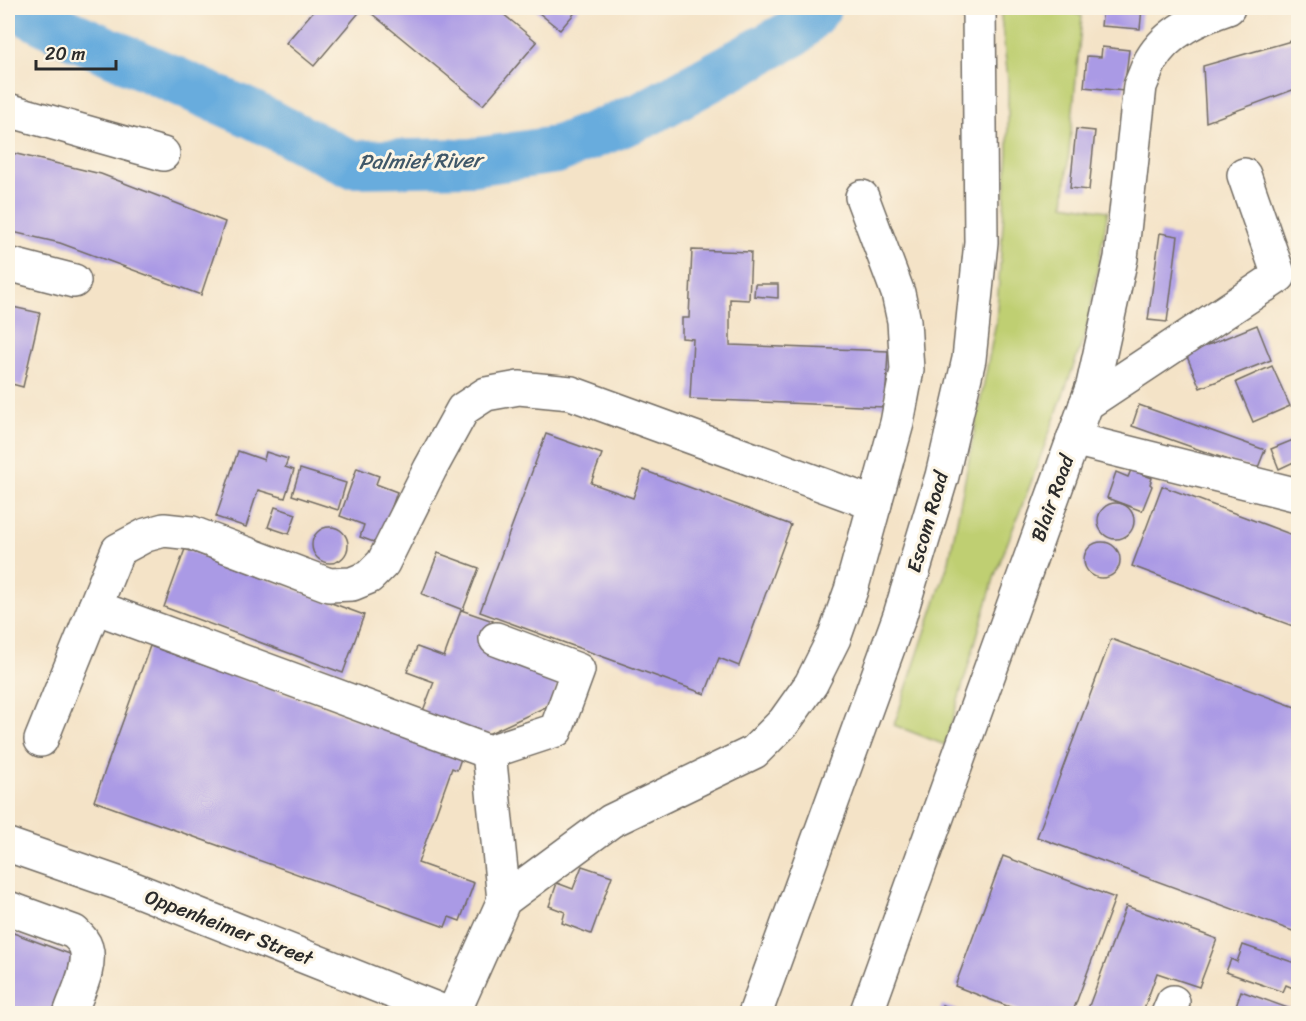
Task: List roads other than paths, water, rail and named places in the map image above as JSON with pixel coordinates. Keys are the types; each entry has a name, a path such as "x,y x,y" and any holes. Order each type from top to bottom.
{"street":[{"name":"Escom Road","path":"755,1014 900,615 942,476 969,359 981,242 979,8"},
{"name":"Blair Road","path":"867,1014 1093,385 1121,258 1140,86 1151,60 1166,41 1196,19 1228,8"},
{"path":"8,110 163,154"},
{"path":"1086,404 1279,276 1244,175"},
{"path":"451,1014 504,900 611,821 754,753 784,722 811,684 834,638 851,591 897,423 907,370 906,339 898,293 862,197"},
{"path":"8,264 74,280"},
{"path":"41,740 118,550 146,535 164,530 192,533 329,585 351,584 369,577 383,563 430,469 464,409 486,394 519,388 571,393 875,504"},
{"path":"1073,439 1299,495"},
{"path":"95,607 489,752 556,730 578,670 496,639"},
{"path":"489,752 504,900"},
{"name":"Oppenheimer Street","path":"8,845 129,887 451,1014"},
{"path":"8,908 74,932 82,939 87,948 87,966 70,1014"}],"waterway":[{"name":"Palmiet River","path":"18,8 61,30 249,113 351,164 472,162 556,150 643,115 795,32 817,8"}]}
